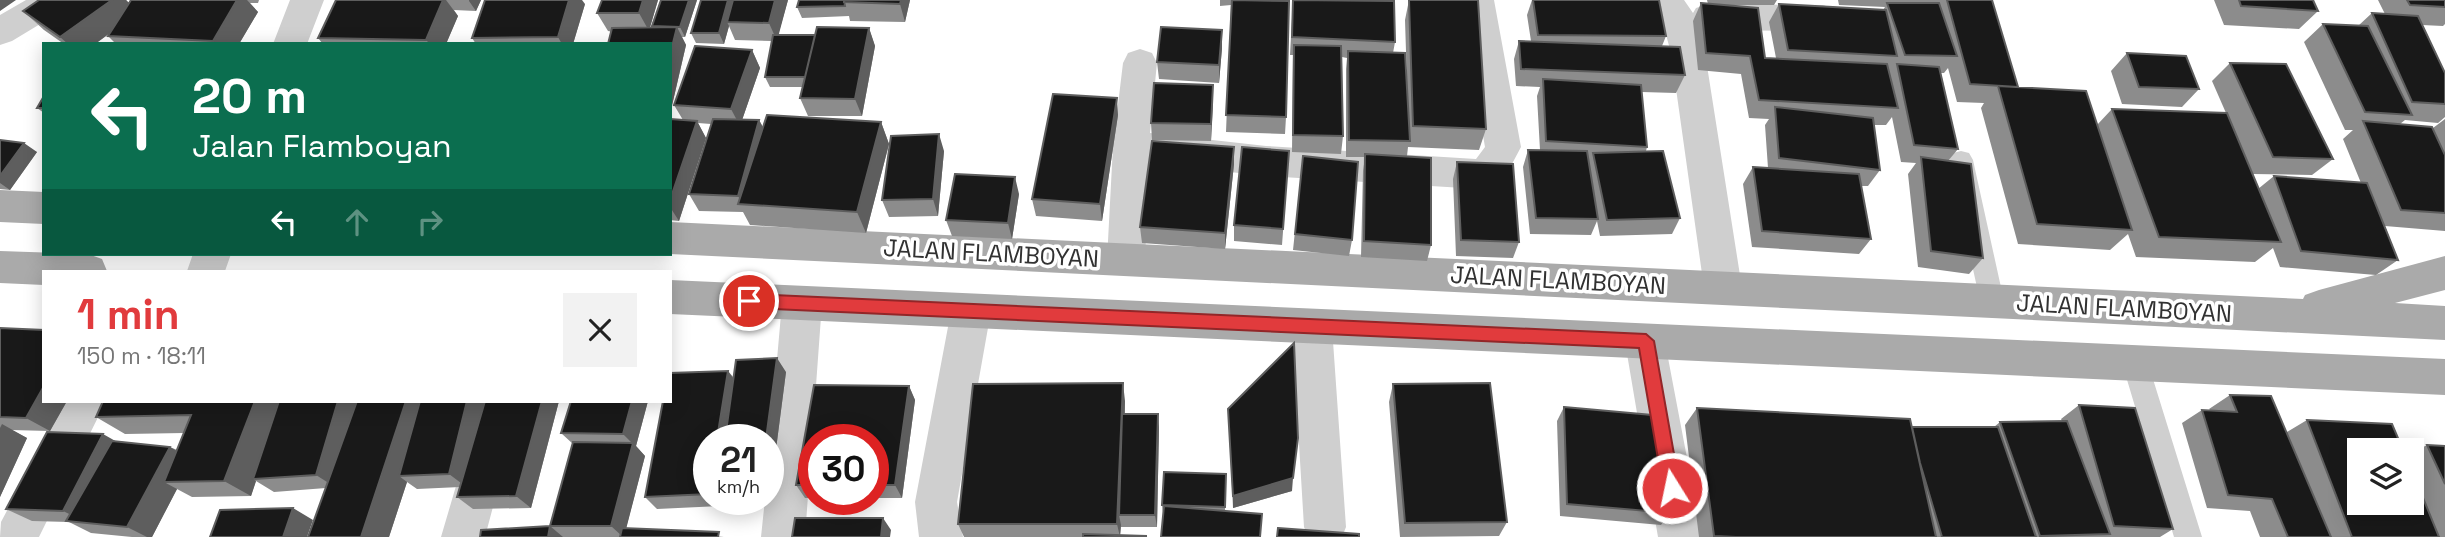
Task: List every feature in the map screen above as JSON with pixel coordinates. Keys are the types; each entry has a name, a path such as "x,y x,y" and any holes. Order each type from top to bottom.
{"main road":[{"path":"0,206 42,208"},
{"name":"JALAN FLAMBOYAN","path":"672,238 2445,323"},
{"path":"0,267 66,270"},
{"path":"2290,316 2445,273"},
{"path":"672,297 2135,363 2433,381"},
{"path":"1932,298 1952,355"}],"street":[{"path":"0,32 53,0"},
{"path":"291,42 307,0"},
{"path":"1131,146 1266,160 1480,174 1492,169 1500,159 1503,147 1477,0"},
{"path":"1723,288 1688,52 1672,8 1829,18"},
{"path":"1126,260 1131,146 1140,62"},
{"path":"783,537 802,303"},
{"path":"941,537 936,502 971,311"},
{"path":"1312,327 1325,527"},
{"path":"1646,341 1680,537"},
{"path":"16,537 85,403"},
{"path":"463,537 500,403"}],"lane":[{"path":"1961,160 1992,301"},
{"path":"2135,363 2188,537"}],"building":[{"path":"39,0 112,0 60,37 23,11"},
{"path":"131,0 237,0 213,41 108,36"},
{"path":"336,0 443,0 426,40 318,38"},
{"path":"485,0 569,0 558,37 472,38"},
{"path":"602,0 643,0 639,13 597,13"},
{"path":"661,0 689,0 680,27 652,26"},
{"path":"701,0 728,0 719,33 691,33"},
{"path":"733,0 775,0 769,23 727,22"},
{"path":"799,0 844,0 845,6 797,7"},
{"path":"844,0 901,0 900,4"},
{"path":"1232,0 1289,1 1286,117 1226,115"},
{"path":"1293,0 1394,1 1395,42 1292,37"},
{"path":"1409,0 1478,0 1486,129 1413,126"},
{"path":"1533,0 1659,0 1666,36 1538,35"},
{"path":"1947,0 1992,0 2018,87 1970,84"},
{"path":"2239,0 2313,0 2318,11 2241,6"},
{"path":"2407,0 2445,0 2445,7 2410,5"},
{"path":"1701,3 1758,8 1765,58 1887,64 1898,108 1759,100 1750,56 1706,53"},
{"path":"1887,3 1939,3 1957,56 1905,55"},
{"path":"1779,4 1886,10 1897,56 1788,50"},
{"path":"2372,13 2418,16 2445,73 2445,104 2412,102"},
{"path":"2323,24 2368,26 2412,115 2365,112"},
{"path":"677,27 672,47 672,42 608,42 612,28"},
{"path":"817,27 869,28 855,99 800,98"},
{"path":"1161,27 1222,30 1219,65 1157,62"},
{"path":"773,35 815,35 805,77 765,77"},
{"path":"1519,41 1680,47 1685,75 1521,69"},
{"path":"1294,45 1341,46 1343,136 1293,135"},
{"path":"695,46 752,50 731,109 674,105"},
{"path":"1348,51 1405,53 1410,141 1349,140"},
{"path":"2127,53 2186,56 2199,89 2139,87"},
{"path":"2230,63 2286,64 2333,159 2273,157"},
{"path":"1897,64 1939,67 1958,149 1914,145"},
{"path":"1543,79 1641,85 1647,147 1546,141"},
{"path":"1154,83 1213,85 1211,124 1151,123"},
{"path":"1998,86 2086,91 2132,230 2037,224"},
{"path":"1053,94 1117,98 1100,204 1032,199"},
{"path":"1775,107 1873,118 1880,170 1779,158"},
{"path":"2112,109 2227,113 2281,242 2159,237"},
{"path":"767,115 881,122 857,212 738,204"},
{"path":"672,119 697,121 672,194"},
{"path":"713,119 759,120 738,196 689,194"},
{"path":"2363,121 2432,127 2445,155 2445,213 2401,210"},
{"path":"939,134 933,199 882,200 891,136"},
{"path":"0,140 24,143 0,176"},
{"path":"1152,141 1234,147 1225,233 1140,227"},
{"path":"1242,147 1289,151 1283,229 1234,225"},
{"path":"1528,150 1587,151 1598,219 1536,218"},
{"path":"1663,151 1680,218 1607,220 1593,153"},
{"path":"1365,154 1431,158 1431,245 1364,241"},
{"path":"1303,156 1358,162 1352,240 1295,234"},
{"path":"1921,157 1971,164 1983,258 1931,251"},
{"path":"1457,162 1513,164 1519,242 1461,240"},
{"path":"1753,167 1859,174 1871,239 1762,231"},
{"path":"955,174 1015,177 1008,223 946,220"},
{"path":"2274,176 2367,183 2398,260 2301,251"},
{"path":"0,328 42,330 42,390 26,418 0,417"},
{"path":"1294,343 1298,438 1293,478 1233,496 1228,409"},
{"path":"777,358 768,424 727,424 736,360"},
{"path":"728,371 719,424 693,424 693,495 645,497 663,403 672,403 672,373"},
{"path":"1123,383 1117,524 958,524 973,384"},
{"path":"1490,383 1507,522 1405,523 1393,384"},
{"path":"814,385 909,386 895,485 889,485 889,424 807,424"},
{"path":"2230,395 2271,396 2331,537 2288,537 2272,499 2228,495 2202,410 2237,412"},
{"path":"102,403 254,403 224,481 164,482 191,415 96,417"},
{"path":"278,403 337,403 316,475 253,479"},
{"path":"356,403 405,403 361,537 308,537"},
{"path":"419,403 467,403 449,474 399,476"},
{"path":"484,403 541,403 516,496 457,497"},
{"path":"570,403 631,403 623,434 561,433"},
{"path":"2079,405 2135,408 2173,529 2114,526"},
{"path":"1564,407 1663,416 1670,513 1567,504"},
{"path":"1697,408 1910,419 1936,537 1714,536"},
{"path":"1122,414 1158,414 1155,515 1119,515"},
{"path":"2307,420 2392,424 2398,438 2347,438 2347,515 2424,515 2424,500 2439,537 2352,537"},
{"path":"2067,421 2110,534 2040,536 2000,422"},
{"path":"1912,427 1998,427 2036,537 1942,537"},
{"path":"47,432 103,434 63,511 6,509"},
{"path":"112,441 170,447 127,527 66,521"},
{"path":"573,442 633,443 611,526 550,526"},
{"path":"2427,445 2445,446 2445,484"},
{"path":"1164,472 1226,474 1225,507 1162,505"},
{"path":"1164,506 1262,514 1260,537 1161,537"},
{"path":"293,508 283,537 210,537 220,510"},
{"path":"795,518 883,518 881,537 792,537"},
{"path":"550,526 548,537 480,537 481,530"},
{"path":"622,528 719,532 718,537 620,537"},
{"path":"1278,528 1359,534 1359,537 1277,537"},
{"path":"1083,534 1147,536 1083,537"}],"route":[{"path":"749,301 1646,341 1672,488"}]}
